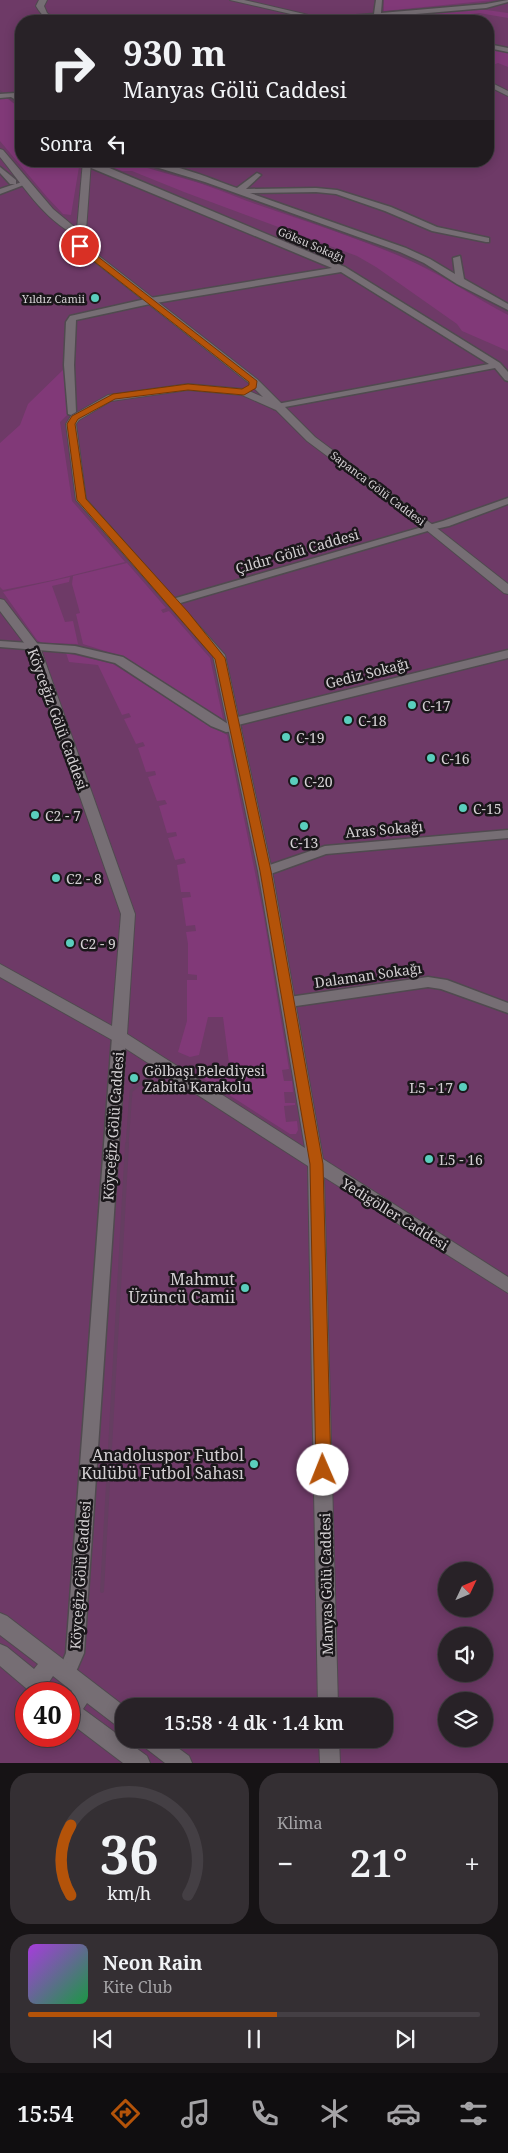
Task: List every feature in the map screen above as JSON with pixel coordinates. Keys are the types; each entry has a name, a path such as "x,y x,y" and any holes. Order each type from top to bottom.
{"street":[{"path":"43,0 40,6 42,12 46,15"},
{"path":"234,0 294,15"},
{"path":"379,0 377,15 486,6 508,0"},
{"path":"291,14 297,15"},
{"path":"494,47 508,50"},
{"path":"494,80 508,88"},
{"path":"494,86 508,94"},
{"path":"1,155 67,227 81,234 87,167"},
{"name":"Göksu Sokağı","path":"99,167 342,269 497,365 508,378"},
{"path":"160,167 239,191 416,256 508,307"},
{"path":"0,169 13,182"},
{"path":"239,191 257,175"},
{"path":"0,192 25,183"},
{"path":"239,191 292,190 337,192 388,209 435,229 486,240"},
{"path":"276,205 292,190"},
{"name":"Sapanca Gölü Caddesi","path":"81,234 80,246 253,381 311,439 429,527 508,590"},
{"path":"457,258 460,282"},
{"path":"71,412 69,364 71,320 81,315 150,301 342,269"},
{"path":"278,407 497,365"},
{"path":"244,392 253,386 253,381"},
{"name":"Manyas Gölü Caddesi","path":"278,407 244,392 188,387 118,396 104,400 71,422 81,500 219,655 232,726 265,871 316,1164 328,1698"},
{"name":"Çıldır Gölü Caddesi","path":"173,602 429,527 445,524 508,501"},
{"name":"Köyceğiz Gölü Caddesi","path":"0,602 34,647 128,914 75,1653 72,1663 59,1669"},
{"path":"0,644 56,647 92,652 119,660 201,714 232,726"},
{"name":"Gediz Sokağı","path":"232,726 508,654"},
{"name":"Aras Sokağı","path":"265,871 325,850 508,834"},
{"name":"Yedigöller Caddesi","path":"0,970 119,1037 508,1286"},
{"name":"Dalaman Sokağı","path":"289,1002 428,982 448,986 508,1008"},
{"path":"0,1623 115,1712"},
{"path":"0,1654 35,1682"},
{"path":"48,1682 59,1669"},
{"path":"80,1697 85,1690"},
{"path":"80,1718 140,1763"},
{"path":"162,1748 182,1763"},
{"path":"329,1748 330,1763"}],"shaded area":[{"path":"0,0 508,0 508,1763 0,1763"},
{"path":"384,0 494,0 384,11"},
{"path":"479,9 508,13 508,18 479,13 463,15 410,15"},
{"path":"494,50 508,53 508,67 498,63 494,65"},
{"path":"4,96 15,104 15,159 0,141 0,97"},
{"path":"22,167 79,167 71,215 63,214"},
{"path":"112,167 144,167 174,174 353,238 415,263 508,315 508,351 462,331 457,324 376,267 357,256 132,171 122,171"},
{"path":"65,368 69,413 60,422 72,501 125,562 3,590 0,587 0,443 20,425 28,404"},
{"path":"127,563 166,608 161,610 163,613 169,611 210,658 223,719 200,707 124,657 83,644 76,614 80,613 72,584 73,576"},
{"path":"70,577 69,582 52,586 65,622 73,621 78,644 42,643 37,640 3,592"},
{"path":"66,653 113,664 227,735 263,912 289,1069 282,1070 284,1081 292,1081 293,1092 284,1092 285,1103 295,1103 295,1105 284,1106 286,1122 297,1121 298,1130 296,1134 290,1134 198,1075 202,1072 220,1072 221,1078 227,1077 226,1071 230,1071 223,1017 208,1017 199,1055 190,1057 178,1052 187,1021 187,980 197,980 197,975 188,974 186,932 196,931 195,925 186,926 182,898 191,897 190,892 181,892 177,865 186,863 184,858 175,860 168,838 177,836 176,832 167,833 159,806 167,804 165,800 157,801 148,777 156,775 155,771 146,772 138,748 145,746 143,742 136,744 124,719 131,717 129,713 122,715 98,665 69,662"}],"waterway":[{"path":"0,91 15,102"},
{"path":"148,167 217,187 392,251 432,269 470,291"},
{"path":"468,290 508,311"},
{"path":"127,1145 131,1091 150,1076"},
{"path":"102,1591 127,1144"}],"place":[{"name":"Yıldız Camii","path":"95,298"},
{"name":"C-17","path":"412,705"},
{"name":"C-18","path":"348,720"},
{"name":"C-19","path":"286,737"},
{"name":"C-16","path":"431,758"},
{"name":"C-20","path":"294,781"},
{"name":"C-15","path":"463,808"},
{"name":"C2 - 7","path":"35,815"},
{"name":"C-13","path":"304,826"},
{"name":"C2 - 8","path":"56,878"},
{"name":"C2 - 9","path":"70,943"},
{"name":"Gölbaşı Belediyesi Zabita Karakolu","path":"134,1078"},
{"name":"L5 - 17","path":"463,1087"},
{"name":"L5 - 16","path":"429,1159"},
{"name":"Mahmut Üzüncü Camii","path":"245,1288"},
{"name":"Anadoluspor Futbol Kulübü Futbol Sahası","path":"254,1464"}],"route":[{"path":"80,246 253,381 251,389 244,392 188,387 108,398 72,420 71,424 81,500 184,614 220,658 265,871 316,1164 323,1470"}]}
